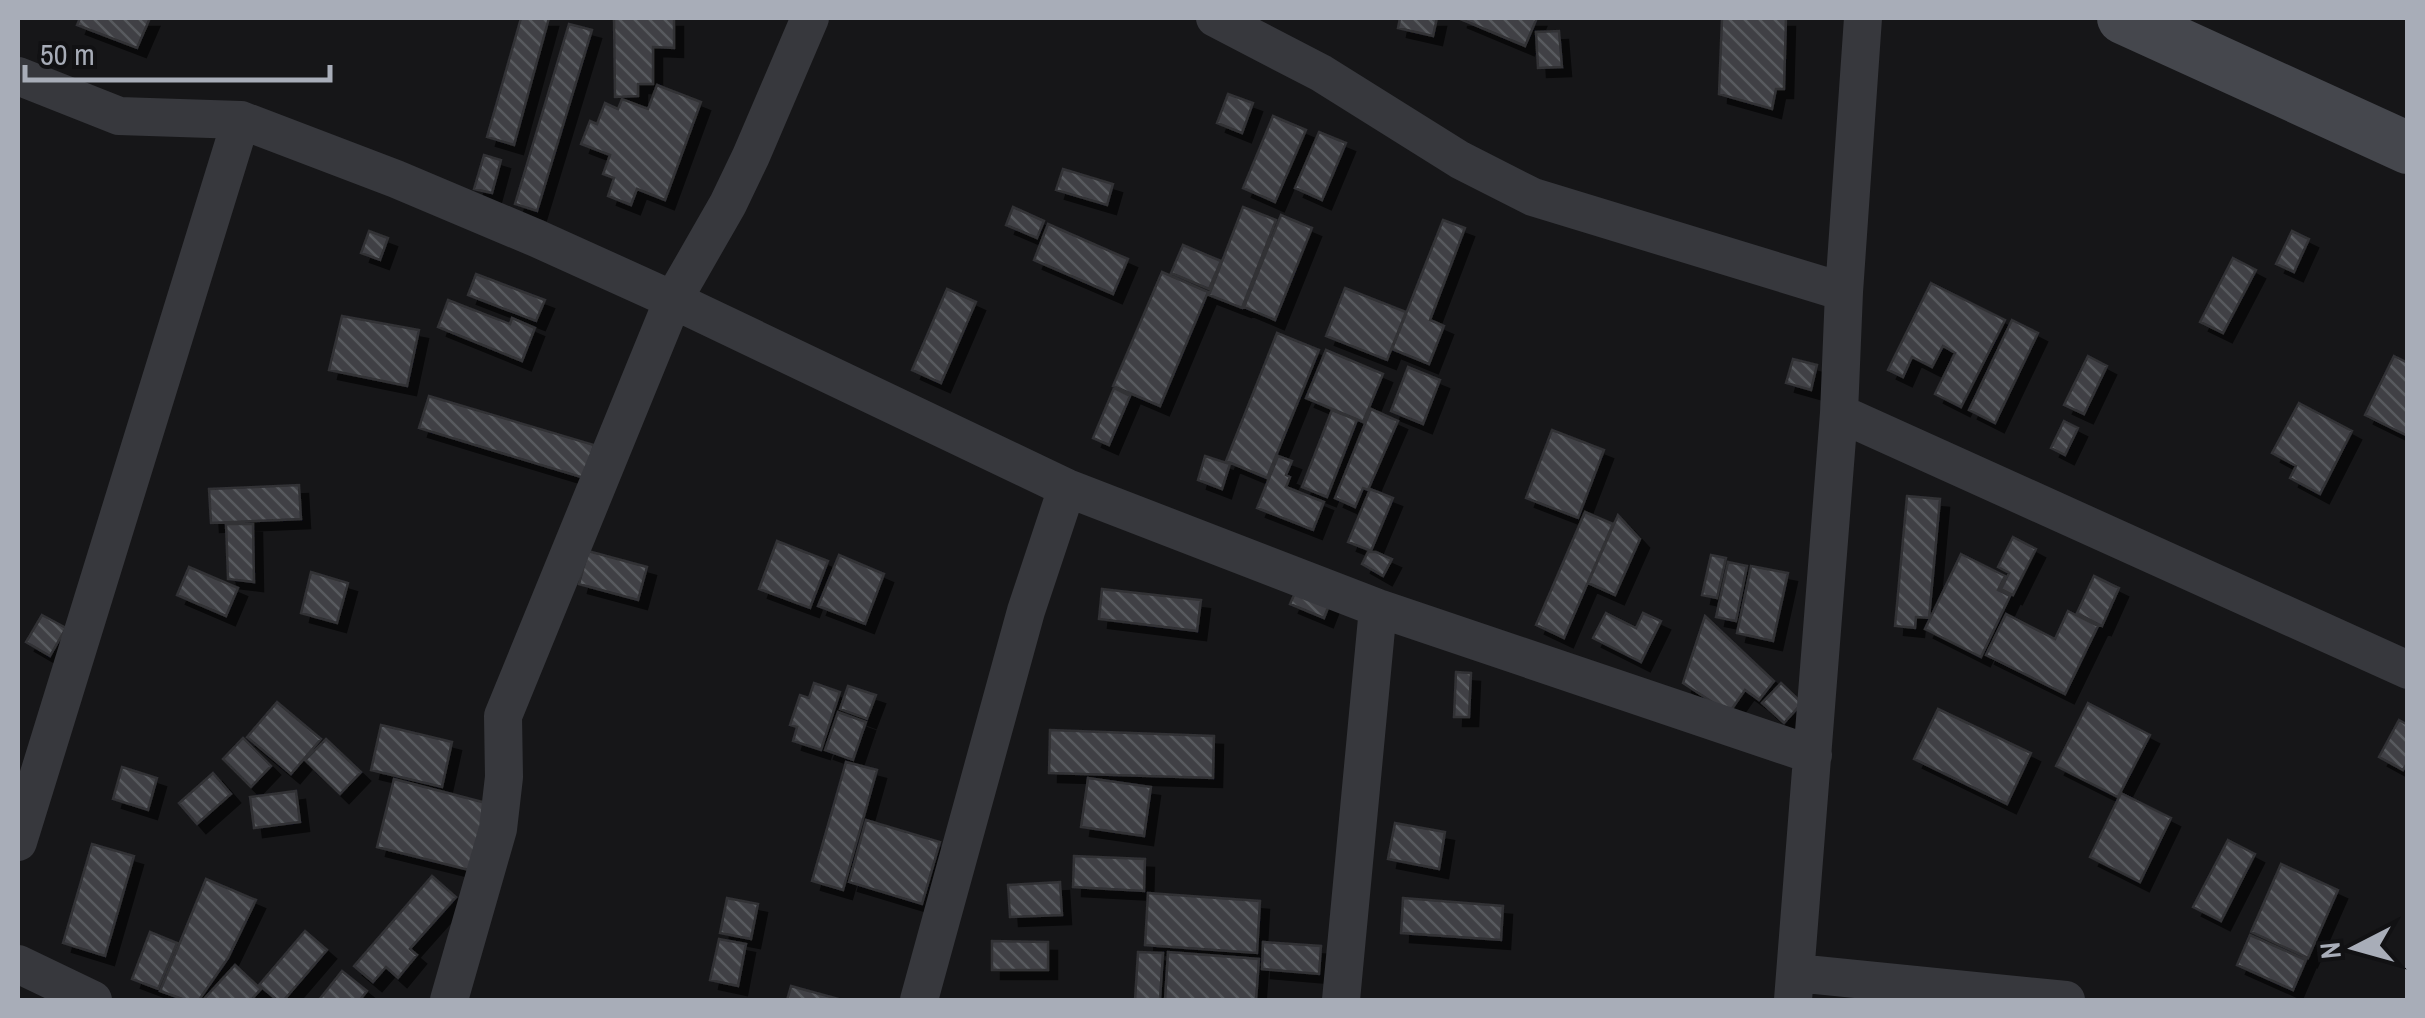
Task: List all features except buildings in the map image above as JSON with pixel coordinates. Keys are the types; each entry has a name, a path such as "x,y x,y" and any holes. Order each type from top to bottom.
{"street":[{"path":"449,1000 498,829 504,777 504,716 673,300 752,156 810,18"},
{"path":"1215,18 1321,72 1460,160 1533,197 1844,292"},
{"path":"1863,18 1844,292 1840,413 1795,987 2066,1000"},
{"path":"2123,18 2408,148"},
{"path":"18,76 119,116 242,120 396,178 673,300 1067,488 1378,608 1813,755"},
{"path":"18,842 242,120"},
{"path":"1840,413 2408,670"},
{"path":"919,1000 1026,612 1067,488"},
{"path":"1340,1000 1378,608"},
{"path":"18,964 93,1000"}]}
